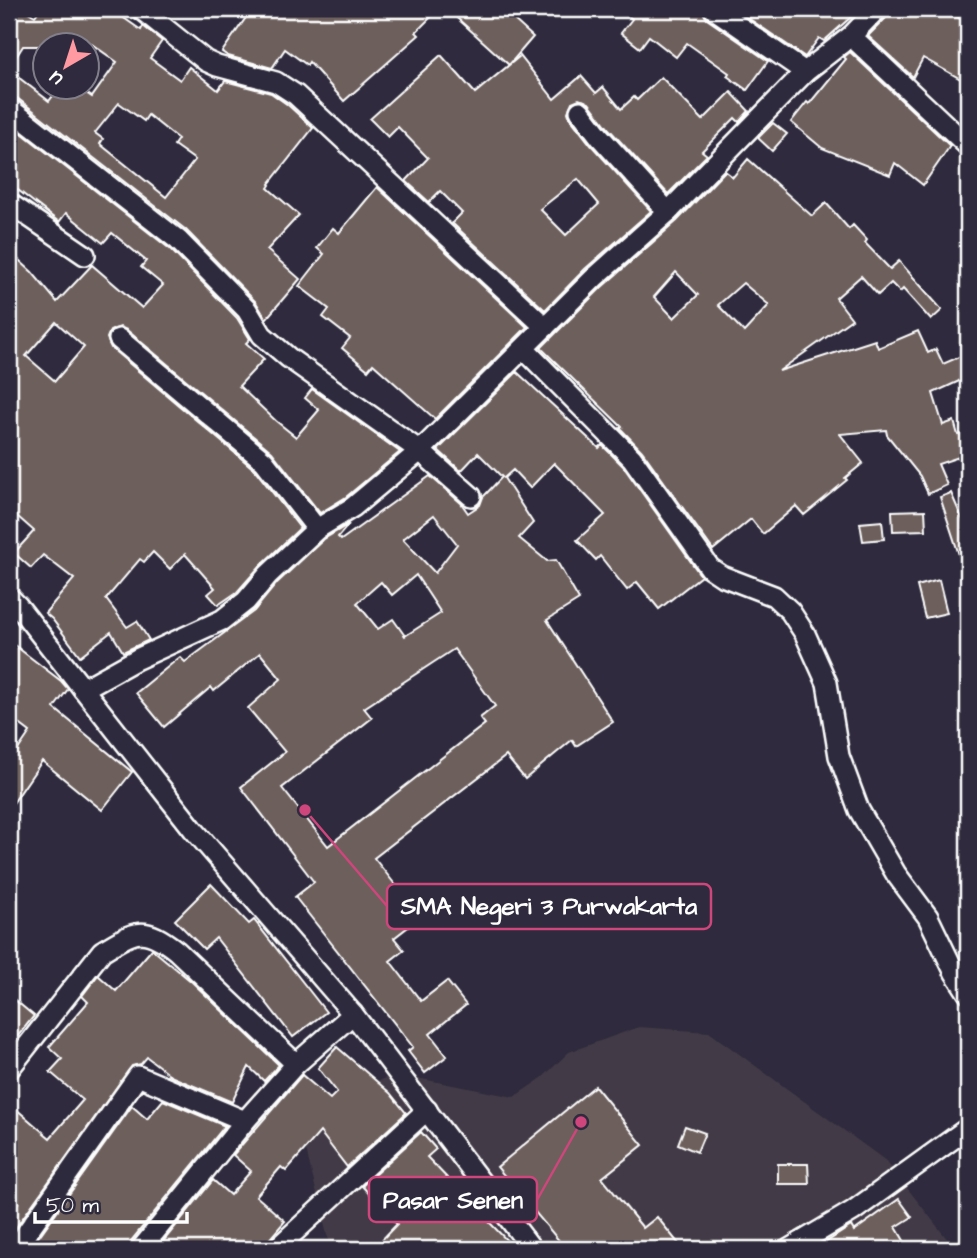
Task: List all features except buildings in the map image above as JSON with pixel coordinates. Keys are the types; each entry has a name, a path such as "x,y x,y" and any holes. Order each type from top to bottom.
{"street":[{"path":"141,9 206,61 276,82 296,95 545,327"},
{"path":"714,9 805,72"},
{"path":"83,689 136,659 222,620 246,601 268,575 317,529 353,507 420,451 594,278 668,212 805,72 851,36 877,9"},
{"path":"851,36 968,146"},
{"path":"9,108 178,240 247,310 262,335 289,358 420,451 471,496"},
{"path":"580,111 668,212"},
{"path":"9,203 85,255"},
{"path":"119,339 264,461 317,529"},
{"path":"524,349 632,458 710,568 722,576 774,596 790,611 805,634 827,682 839,756 859,810 896,874 928,918 955,974 968,993"},
{"path":"9,597 193,829 353,1014 532,1249"},
{"path":"9,1069 102,951 141,931 161,939 177,951 296,1064"},
{"path":"141,1249 245,1121 296,1064 353,1014"},
{"path":"15,1249 138,1076 245,1121"},
{"path":"276,1249 427,1110"},
{"path":"789,1249 853,1210 968,1128"}],"shaded area":[{"path":"639,1027 709,1032 886,1161 955,1249 333,1249 327,1235 305,1146 360,1091 385,1078 422,1079 514,1097 542,1078 569,1052"}],"place":[{"name":"SMA Negeri 3 Purwakarta","path":"305,810"},
{"name":"Pasar Senen","path":"581,1122"}]}
